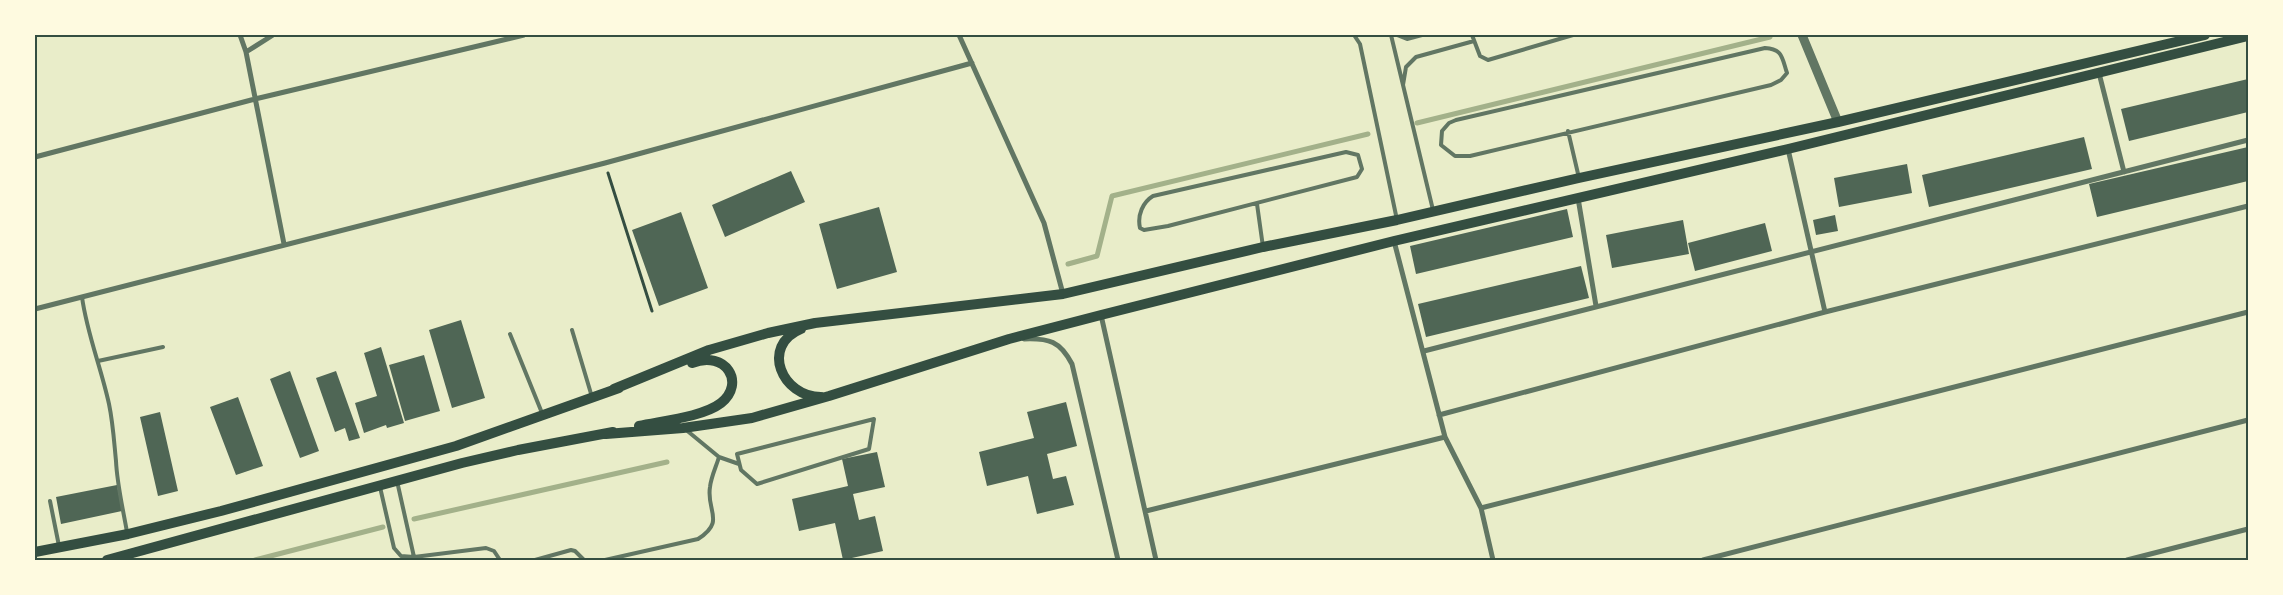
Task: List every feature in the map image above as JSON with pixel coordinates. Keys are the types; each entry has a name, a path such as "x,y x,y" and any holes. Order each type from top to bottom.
{"main road":[{"path":"614,389 709,350 744,339 815,323 1063,294 1264,247 1397,220 1579,178 1838,122 2205,35"},
{"path":"606,434 683,428 752,418 829,396 1009,339 1101,315 1394,241 1788,149 2248,36"},
{"path":"815,323 794,332 785,340 779,352 779,362 783,377 796,391 811,397 829,396"},
{"path":"35,552 128,534 221,511 456,446 699,360 711,359 726,366 731,378 728,395 720,403 707,410 606,434 518,450 397,480 108,560"}],"street":[{"path":"240,35 246,52 284,244"},
{"path":"246,52 273,35"},
{"path":"35,157 254,99 524,35"},
{"path":"959,35 1044,223 1063,294"},
{"path":"1802,35 1838,122"},
{"path":"35,309 605,163 972,63"},
{"path":"2100,73 2124,172"},
{"path":"1424,351 2248,140"},
{"path":"1788,149 1825,312"},
{"path":"1578,197 1596,306"},
{"path":"1439,415 1825,312 2248,206"},
{"path":"1394,241 1424,351 1439,415 1446,437 1481,508 1493,560"},
{"path":"1481,508 2248,312"},
{"path":"1101,315 1156,560"},
{"path":"1009,339 1049,340 1066,353 1072,364 1118,560"},
{"path":"1703,560 2248,420"},
{"path":"1146,511 1446,437"},
{"path":"2128,560 2248,529"}],"lane":[{"path":"1354,35 1360,44 1397,220"},
{"path":"1391,35 1433,212"},
{"path":"1397,35 1407,39 1422,35"},
{"path":"1472,35 1480,56 1488,60 1573,35"},
{"path":"1402,87 1406,67 1416,57 1474,41"},
{"path":"1765,48 1774,49 1780,53 1787,73 1780,80 1771,84 1568,131 1470,156 1455,156 1441,146 1442,131 1449,123 1456,120 1765,48"},
{"path":"1568,131 1579,178"},
{"path":"1346,152 1358,155 1362,169 1358,177 1257,204 1144,230 1140,228 1138,222 1146,200 1153,196 1346,152"},
{"path":"1257,204 1264,247"},
{"path":"82,297 86,324 109,404 128,534"},
{"path":"572,330 592,397"},
{"path":"510,334 543,416"},
{"path":"98,361 163,347"},
{"path":"874,419 869,449 757,484 740,470 739,464 736,454 874,419"},
{"path":"683,428 719,457 739,464"},
{"path":"605,560 698,539 705,534 712,527 714,518 709,489 719,457"},
{"path":"397,480 414,557"},
{"path":"379,485 394,548 401,556 414,557 486,548 494,551 500,560"},
{"path":"50,501 59,547"},
{"path":"535,560 571,550 575,551 584,560"}],"path":[{"path":"605,163 652,311"}],"building":[{"path":"2248,79 2248,112 2129,141 2121,109"},
{"path":"2084,137 2092,169 1929,207 1922,175"},
{"path":"2248,147 2248,181 2097,217 2089,184"},
{"path":"1907,164 1912,193 1839,207 1834,178"},
{"path":"791,171 805,202 725,237 712,205"},
{"path":"879,207 897,272 837,289 819,224"},
{"path":"1567,209 1573,237 1416,274 1410,246"},
{"path":"681,212 708,288 659,306 632,230"},
{"path":"1835,215 1838,231 1816,235 1813,220"},
{"path":"1683,220 1689,254 1612,268 1606,235"},
{"path":"1765,223 1772,251 1695,271 1688,243"},
{"path":"1581,266 1589,298 1426,337 1418,304"},
{"path":"461,320 485,398 452,408 429,330"},
{"path":"381,347 404,423 387,428 386,425 364,433 355,403 377,396 364,353"},
{"path":"424,355 440,411 405,421 389,365"},
{"path":"290,371 319,451 300,458 270,379"},
{"path":"336,371 360,438 349,441 345,428 335,432 316,378"},
{"path":"238,397 263,466 236,475 210,407"},
{"path":"1066,402 1077,446 1047,454 1053,479 1066,476 1074,505 1037,514 1028,476 987,486 979,452 1034,438 1027,412"},
{"path":"160,412 178,491 158,496 140,417"},
{"path":"877,452 885,487 853,494 859,520 875,516 883,551 843,560 835,523 799,531 792,499 848,486 842,459"},
{"path":"117,485 122,511 61,524 56,497"}],"waterway":[{"path":"1417,123 1770,37"},
{"path":"1068,264 1097,256 1112,196 1368,134"},
{"path":"414,519 667,462"},
{"path":"255,560 383,527"}]}
